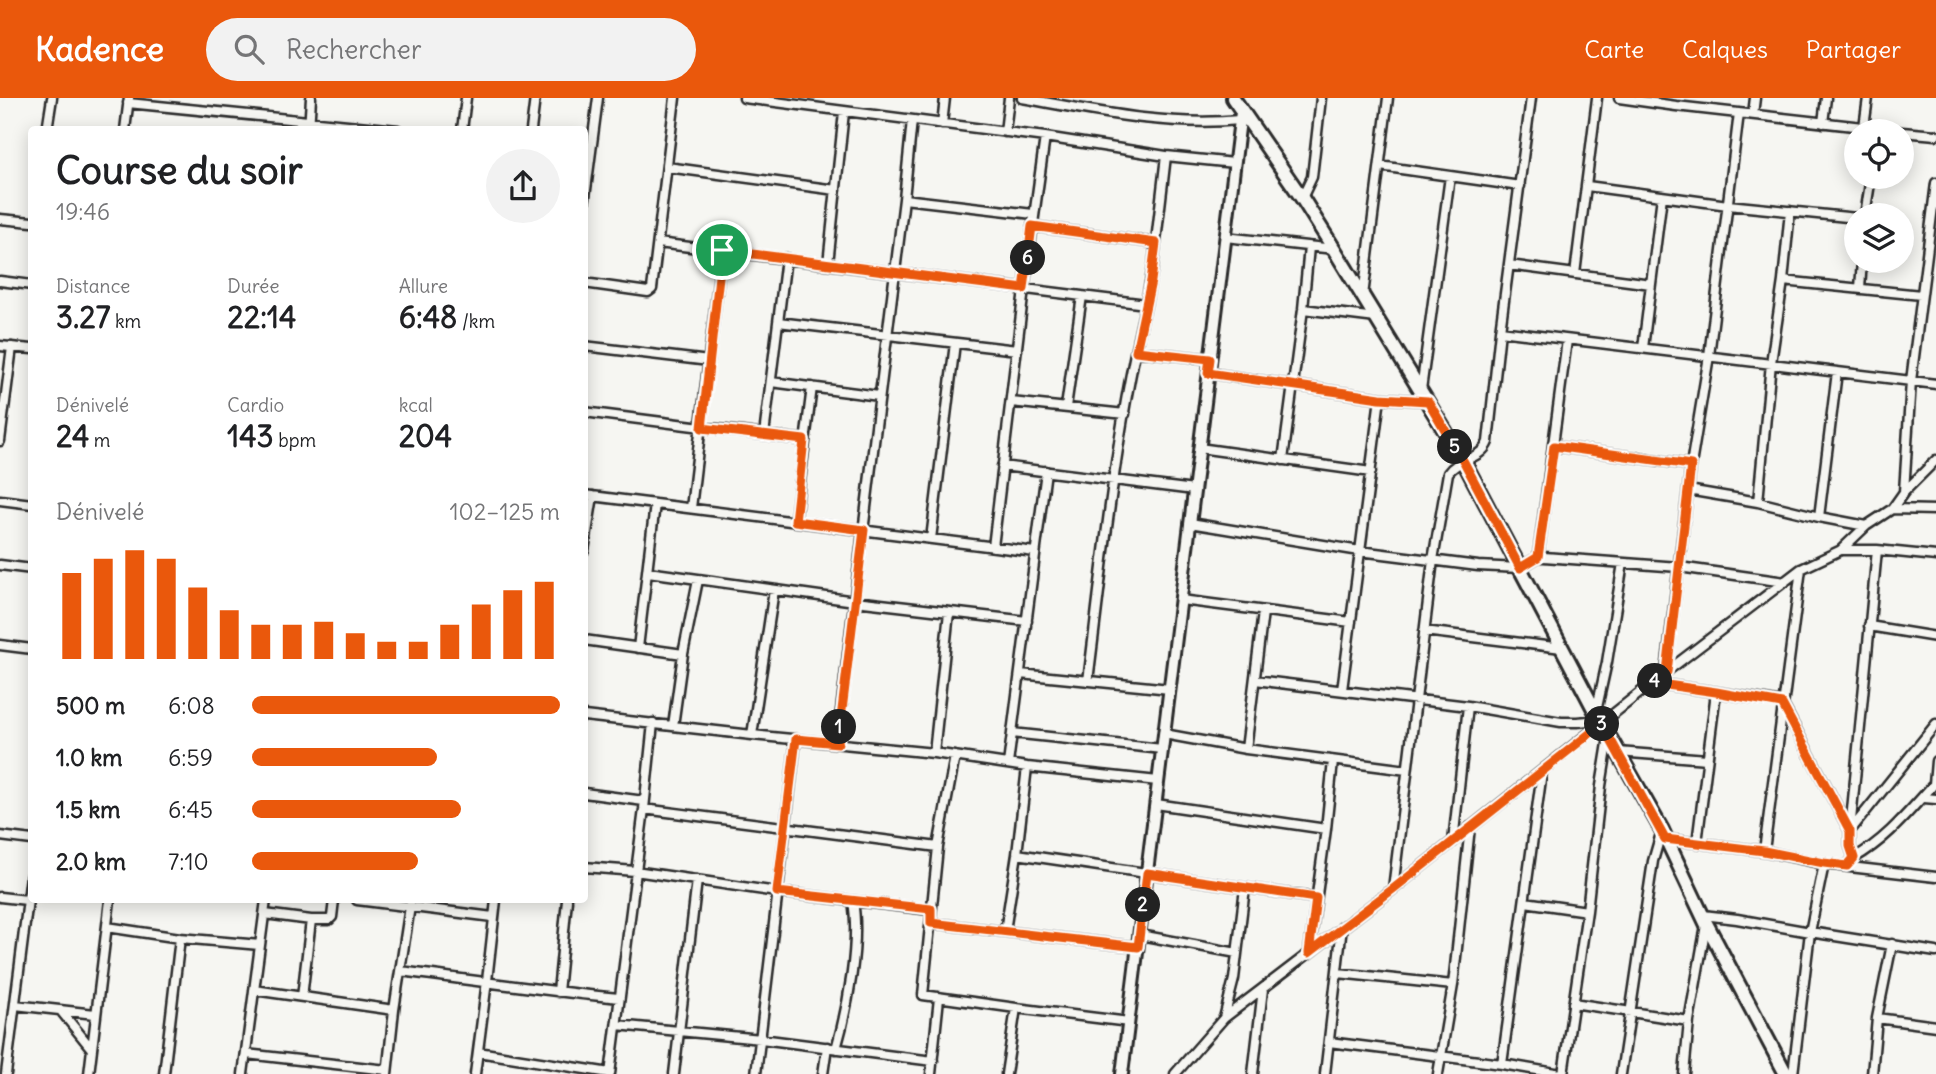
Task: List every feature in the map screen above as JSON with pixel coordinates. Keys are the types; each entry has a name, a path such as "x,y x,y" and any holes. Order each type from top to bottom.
{"main road":[{"path":"1233,98 1240,116 1302,198 1464,462 1664,835 1704,919 1786,1074"}],"street":[{"path":"48,126 52,98"},
{"path":"309,125 311,98"},
{"path":"462,126 466,98"},
{"path":"532,126 535,98"},
{"path":"588,174 598,98"},
{"path":"588,284 650,292 652,288 675,98"},
{"path":"744,98 802,102 844,112 1234,163"},
{"path":"943,124 945,98"},
{"path":"1005,132 1009,98"},
{"path":"1022,98 1136,118 1201,123 1240,116"},
{"path":"1122,1074 1244,98"},
{"path":"1302,198 1312,177 1321,98"},
{"path":"1363,296 1388,98"},
{"path":"1393,889 1433,560 1448,473 1453,466 1482,452 1488,442 1531,98"},
{"path":"1575,274 1597,98"},
{"path":"1619,98 1676,102 1739,113 1844,125"},
{"path":"1753,114 1755,98"},
{"path":"1823,123 1826,98"},
{"path":"1865,119 1868,98"},
{"path":"126,126 129,100 309,125 334,126"},
{"path":"828,264 844,112"},
{"path":"1667,672 1691,465 1709,356 1739,113"},
{"path":"838,743 912,120"},
{"path":"1914,133 1936,135"},
{"path":"993,547 1033,214 1045,137"},
{"path":"1088,681 1114,480 1156,243 1166,156"},
{"path":"1380,166 1520,186"},
{"path":"667,167 836,190"},
{"path":"1208,373 1380,398 1425,395 1450,176"},
{"path":"1904,492 1911,381 1936,183"},
{"path":"1587,186 1728,205 1844,217"},
{"path":"1643,348 1662,196"},
{"path":"904,199 1033,214"},
{"path":"1758,502 1771,363 1790,211"},
{"path":"0,219 28,222"},
{"path":"1032,226 1156,243"},
{"path":"1225,237 1334,249"},
{"path":"658,243 1146,304"},
{"path":"1283,460 1309,247"},
{"path":"691,508 722,250"},
{"path":"764,435 786,258"},
{"path":"1509,265 1651,284"},
{"path":"1860,288 1861,273"},
{"path":"0,281 28,284"},
{"path":"1783,281 1921,295"},
{"path":"1066,407 1082,296"},
{"path":"1303,309 1376,318"},
{"path":"778,323 1017,350"},
{"path":"1500,331 1936,384"},
{"path":"1538,557 1567,340"},
{"path":"931,539 955,343"},
{"path":"0,346 28,349"},
{"path":"588,346 709,361"},
{"path":"0,441 12,347"},
{"path":"1136,351 1210,359"},
{"path":"1819,517 1837,372"},
{"path":"771,382 879,396"},
{"path":"795,521 811,387"},
{"path":"1342,690 1380,398"},
{"path":"1011,402 1125,414"},
{"path":"588,413 804,440"},
{"path":"1554,446 1691,465"},
{"path":"1199,448 1371,472"},
{"path":"1175,1074 1224,1018 1542,772 1600,718 1653,683 1801,569 1841,550 1866,526 1892,509 1904,492 1936,460"},
{"path":"1002,466 1194,490"},
{"path":"1008,764 1046,471"},
{"path":"1688,490 1758,502 1866,526"},
{"path":"589,495 1035,552"},
{"path":"0,499 28,503"},
{"path":"638,648 654,504"},
{"path":"1892,509 1936,510"},
{"path":"1190,523 1360,551 1506,568 1520,568 1538,557 1679,567 1785,582"},
{"path":"1841,550 1877,550 1936,556"},
{"path":"1854,858 1850,846 1850,831 1877,550"},
{"path":"1600,718 1623,563"},
{"path":"0,565 28,568"},
{"path":"1764,851 1801,569"},
{"path":"648,572 855,601 1027,621"},
{"path":"673,726 683,654 698,580"},
{"path":"752,735 774,590"},
{"path":"1181,600 1350,622"},
{"path":"934,753 949,612"},
{"path":"1245,749 1263,612"},
{"path":"1869,626 1936,637"},
{"path":"1424,631 1562,648"},
{"path":"588,641 683,654"},
{"path":"0,645 28,648"},
{"path":"1020,674 1170,689"},
{"path":"1255,680 1468,706 1561,722 1600,718"},
{"path":"1653,683 1782,704"},
{"path":"1697,843 1716,692"},
{"path":"1782,704 1850,831"},
{"path":"1453,842 1468,706"},
{"path":"588,716 934,753 1027,767 1158,781"},
{"path":"478,1052 610,1073 653,723"},
{"path":"1850,831 1936,724"},
{"path":"1012,733 1162,749"},
{"path":"1164,734 1245,749 1408,770"},
{"path":"1329,1042 1562,1074 1587,911 1609,736"},
{"path":"756,1074 796,739"},
{"path":"1618,752 1707,759"},
{"path":"955,756 938,847 923,993 925,996 1016,1009 1129,1022"},
{"path":"1309,953 1333,761"},
{"path":"1847,866 1854,858 1872,848 1924,798 1935,783 1936,761"},
{"path":"1005,931 1027,767"},
{"path":"1502,1064 1542,772"},
{"path":"588,794 785,827 938,847"},
{"path":"1924,798 1936,799"},
{"path":"1156,804 1326,829"},
{"path":"1438,1074 1453,985 1470,827"},
{"path":"1621,1074 1653,861 1664,835 1697,843 1764,851 1824,863 1936,877"},
{"path":"0,836 28,840"},
{"path":"1017,854 1316,898"},
{"path":"1793,1074 1810,932 1824,863"},
{"path":"588,867 635,870 777,892 931,909"},
{"path":"674,1074 697,880"},
{"path":"1224,1018 1234,979 1245,888"},
{"path":"6,1074 28,894"},
{"path":"0,897 27,900"},
{"path":"823,1074 843,1021 853,956 856,917 853,901"},
{"path":"1525,902 1587,911"},
{"path":"89,1074 110,903"},
{"path":"243,1074 266,903"},
{"path":"264,914 329,920 334,903"},
{"path":"246,1054 387,1072 410,903"},
{"path":"416,903 493,917"},
{"path":"475,1074 495,903"},
{"path":"558,992 567,903"},
{"path":"1684,1074 1704,919 1737,919 1936,952"},
{"path":"303,997 311,920"},
{"path":"931,923 1138,947"},
{"path":"107,927 180,939 260,945"},
{"path":"1325,1074 1342,927"},
{"path":"1140,935 1237,953"},
{"path":"164,1074 180,939"},
{"path":"1872,1074 1877,1018 1892,944"},
{"path":"400,971 619,998"},
{"path":"1338,973 1453,985"},
{"path":"1253,1074 1263,989"},
{"path":"254,990 394,1010"},
{"path":"931,1074 939,998"},
{"path":"1573,1003 1689,1021"},
{"path":"15,1005 95,1014"},
{"path":"1006,1074 1016,1009"},
{"path":"61,1011 91,1048"},
{"path":"1877,1018 1936,1026"},
{"path":"617,1025 761,1039 933,1061"},
{"path":"312,1074 313,1062"}],"route":[{"path":"1032,226 1156,243 1136,351 1210,359 1208,373 1380,398 1428,401 1520,568 1538,557 1554,446 1691,465 1667,672 1653,683 1782,704 1850,831 1850,846 1854,858 1847,866 1764,851 1665,839 1602,724 1309,953 1316,898 1147,873 1138,947 931,923 931,909 777,892 796,739 838,743 864,530 795,521 804,440 702,428 722,250 1024,289 1032,226"}]}
